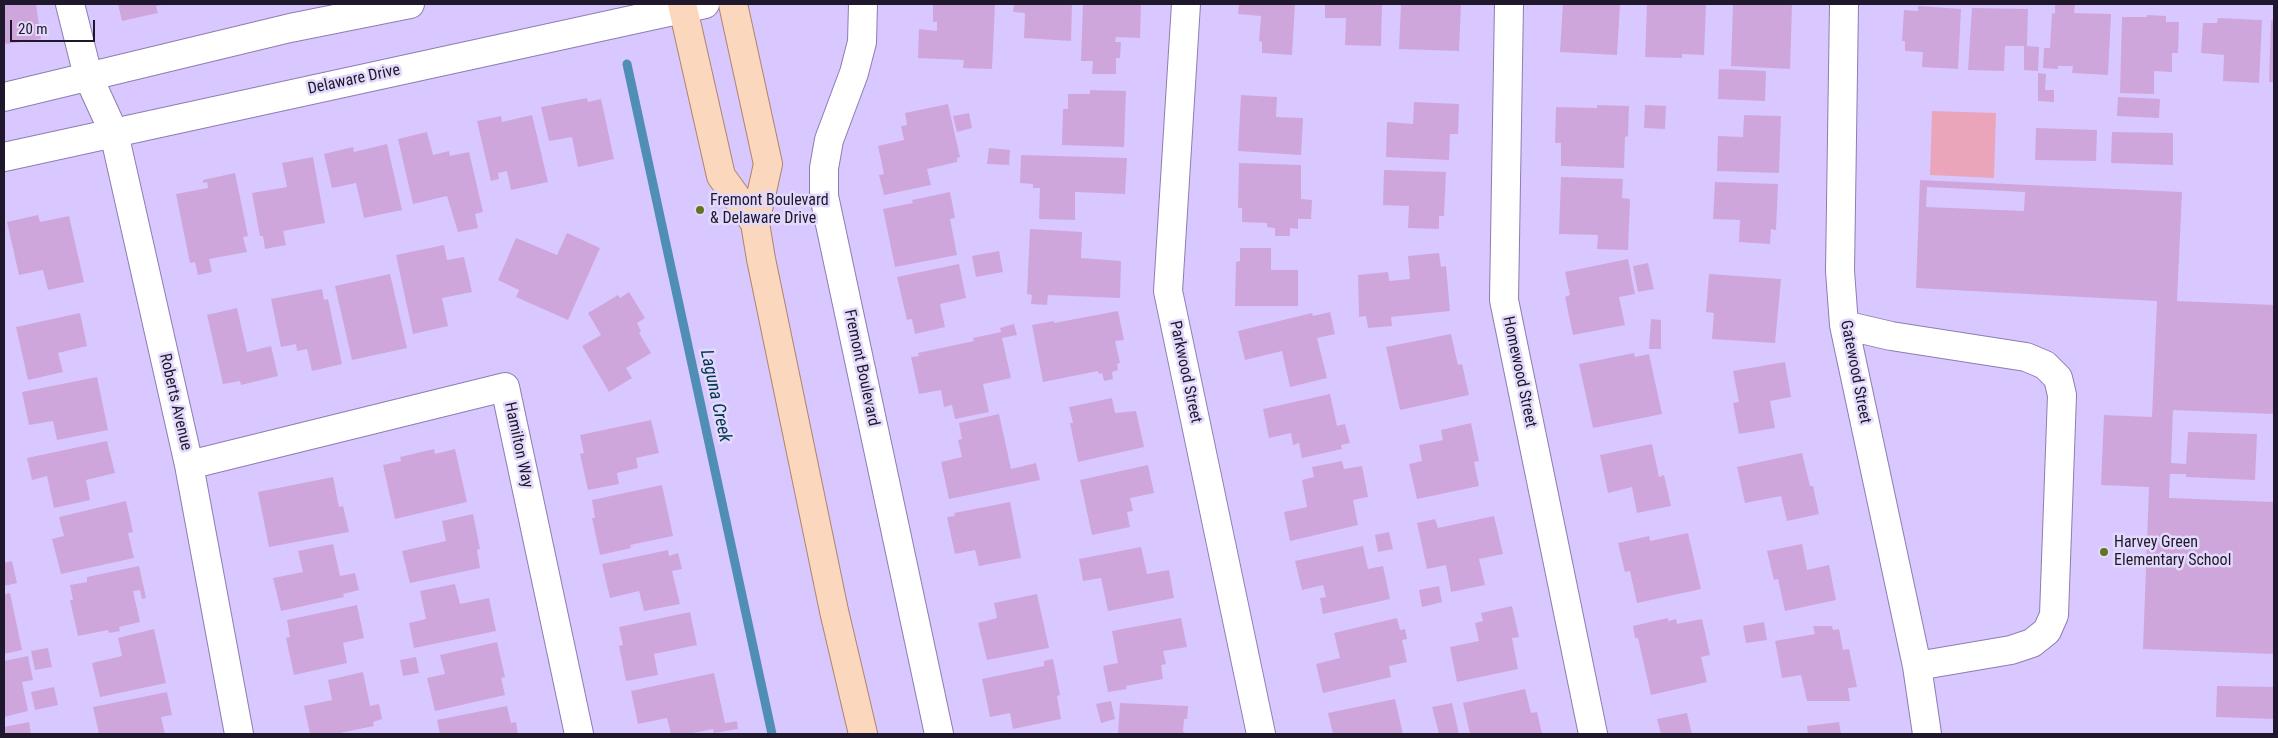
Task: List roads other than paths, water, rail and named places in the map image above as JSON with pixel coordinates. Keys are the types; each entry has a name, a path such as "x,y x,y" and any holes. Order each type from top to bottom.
{"main road":[{"path":"733,4 768,164 755,223 763,271 834,611 863,734"},
{"path":"690,6 721,176 755,223"}],"street":[{"name":"Roberts Avenue","path":"70,4 88,76 114,133 189,465 239,734"},
{"path":"4,97 290,28 410,4"},
{"name":"Fremont Boulevard","path":"863,4 862,42 854,74 829,140 824,168 824,196 939,734"},
{"name":"Parkwood Street","path":"1186,4 1168,291 1261,734"},
{"name":"Homewood Street","path":"1509,4 1504,300 1593,734"},
{"name":"Gatewood Street","path":"1844,4 1840,271 1844,325 1917,666 1927,734"},
{"name":"Delaware Drive","path":"4,157 690,6"},
{"path":"1844,325 1892,336 2026,357 2045,365 2058,378 2062,395 2054,615 2047,631 2032,643 2012,650 1917,666"},
{"name":"Hamilton Way","path":"189,465 505,387 579,734"}],"waterway":[{"name":"Laguna Creek","path":"627,64 772,734"}],"place":[{"name":"Fremont Boulevard & Delaware Drive","path":"700,210"},
{"name":"Harvey Green Elementary School","path":"2104,552"}]}
